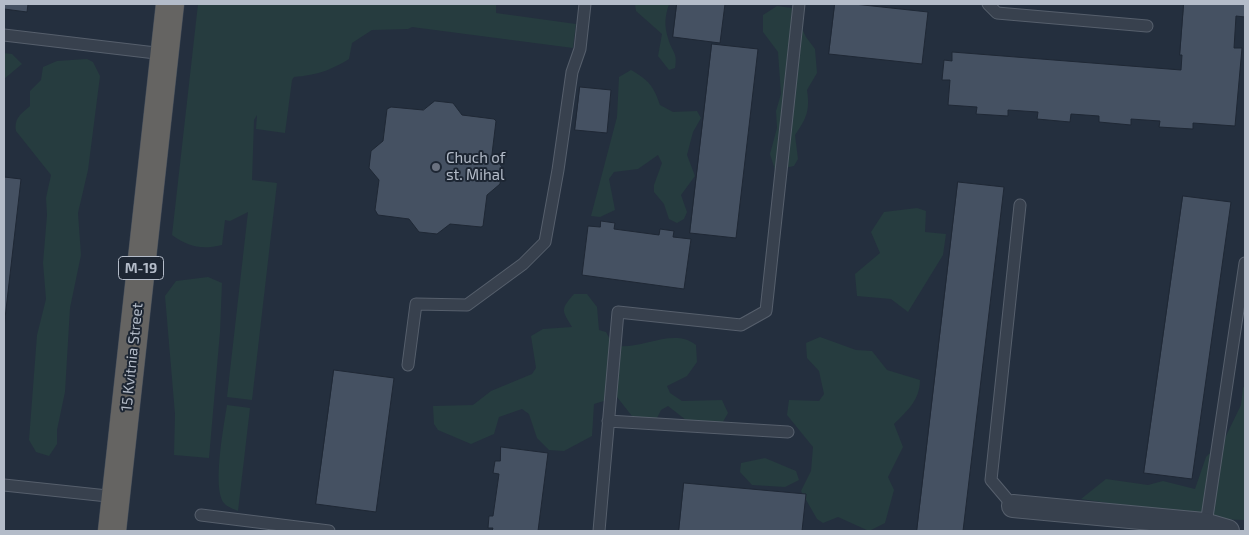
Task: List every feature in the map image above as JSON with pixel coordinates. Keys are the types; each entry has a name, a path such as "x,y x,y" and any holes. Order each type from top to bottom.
{"highway":[{"name":"15 Kvitnia Street","path":"112,531 170,4"}],"street":[{"path":"1013,506 1206,524 1228,531"}],"lane":[{"path":"408,365 416,304 467,305 523,264 544,242 558,170 572,72 580,49 585,4"},
{"path":"599,531 618,312 741,325 766,311 799,4"},
{"path":"988,4 997,13 1148,26"},
{"path":"4,35 164,54"},
{"path":"1013,506 992,480 1020,205"},
{"path":"1206,524 1245,263"},
{"path":"608,421 788,432"},
{"path":"4,485 117,498"},
{"path":"201,515 329,531"}],"green space":[{"path":"198,4 493,4 496,5 496,13 576,24 573,48 412,27 408,29 372,30 352,43 349,59 323,72 294,77 285,133 256,129 257,115 254,120 252,180 277,183 252,400 227,397 248,212 230,221 225,220 222,245 201,247 190,245 172,235"},
{"path":"635,4 669,4 666,25 667,34 675,55 675,68 669,70 658,56 662,34 636,11"},
{"path":"777,6 792,8 806,37 815,49 817,73 807,90 807,114 795,135 798,159 794,166 775,170 770,154 777,128 776,111 781,94 778,52 763,32 763,15"},
{"path":"4,53 12,54 22,64 4,79"},
{"path":"87,59 93,62 100,76 88,170 78,213 81,255 70,308 65,392 57,430 57,444 49,456 36,452 29,440 37,335 46,299 43,263 47,215 46,198 51,175 16,131 16,123 30,106 30,91 41,80 43,67 57,61"},
{"path":"631,70 650,84 660,105 673,112 697,111 701,118 693,132 687,155 695,176 681,195 687,212 684,219 677,223 669,219 664,204 654,192 654,185 662,163 658,155 638,169 614,172 609,179 615,210 600,217 591,216 617,117 619,77"},
{"path":"917,208 926,211 925,232 946,234 943,255 908,312 891,299 857,296 855,274 880,253 871,232 884,212"},
{"path":"208,277 222,283 220,332 209,458 174,455 175,414 165,296 176,281"},
{"path":"574,294 587,294 597,307 599,330 606,332 613,345 633,345 666,338 677,338 687,340 696,345 697,362 687,376 667,386 670,393 682,401 722,400 728,413 720,427 695,427 668,406 661,410 654,424 639,425 617,397 594,404 592,436 564,451 549,450 537,438 529,414 522,409 499,417 494,434 471,444 438,430 434,424 433,406 473,405 491,391 532,374 536,368 531,336 543,329 572,327 564,310"},
{"path":"820,337 856,350 872,351 887,370 920,380 915,399 908,410 894,424 903,447 888,477 894,490 885,523 869,531 838,517 823,523 817,519 801,491 811,471 813,447 787,415 789,400 819,401 824,394 819,371 807,358 806,343"},
{"path":"1245,385 1245,520 1213,519 1081,499 1106,479 1148,485 1163,481 1195,489 1206,457 1225,438 1241,405"},
{"path":"227,405 250,408 238,511 224,503 219,484 220,456"},
{"path":"765,458 796,471 799,480 785,487 752,485 740,472 741,463"}],"building":[{"path":"4,4 28,4 27,12 4,9"},
{"path":"677,4 725,4 720,43 673,37"},
{"path":"835,4 854,4 928,12 922,64 829,54"},
{"path":"1184,4 1245,4 1245,17 1236,16 1234,48 1242,48 1235,126 1193,123 1193,129 1159,127 1160,121 1131,119 1131,125 1099,122 1099,116 1071,114 1070,122 1037,119 1038,112 1008,110 1008,116 976,114 977,107 948,105 950,80 942,80 944,60 952,61 952,52 1181,70 1182,55 1180,55"},
{"path":"712,44 758,49 736,238 690,233"},
{"path":"580,87 611,90 607,133 575,130"},
{"name":"Chuch of st. Mihal","path":"435,101 453,103 462,115 494,119 496,121 492,154 502,167 500,184 487,195 483,226 481,227 450,224 437,234 419,232 409,219 378,215 375,210 379,180 369,168 371,151 383,141 387,109 391,107 423,110"},
{"path":"4,177 21,179 4,327"},
{"path":"958,182 1004,187 963,531 917,531"},
{"path":"1183,196 1231,202 1192,479 1144,473"},
{"path":"601,221 615,223 614,229 659,235 660,229 674,231 673,237 691,239 684,289 582,275 588,226 600,227"},
{"path":"334,370 394,378 376,512 316,504"},
{"path":"501,447 548,453 538,531 492,531 493,528 488,528 489,516 493,516 499,474 493,473 495,461 500,461"},
{"path":"684,483 806,494 802,531 679,531"}],"place":[{"name":"Chuch of st. Mihal","path":"436,167"}]}
